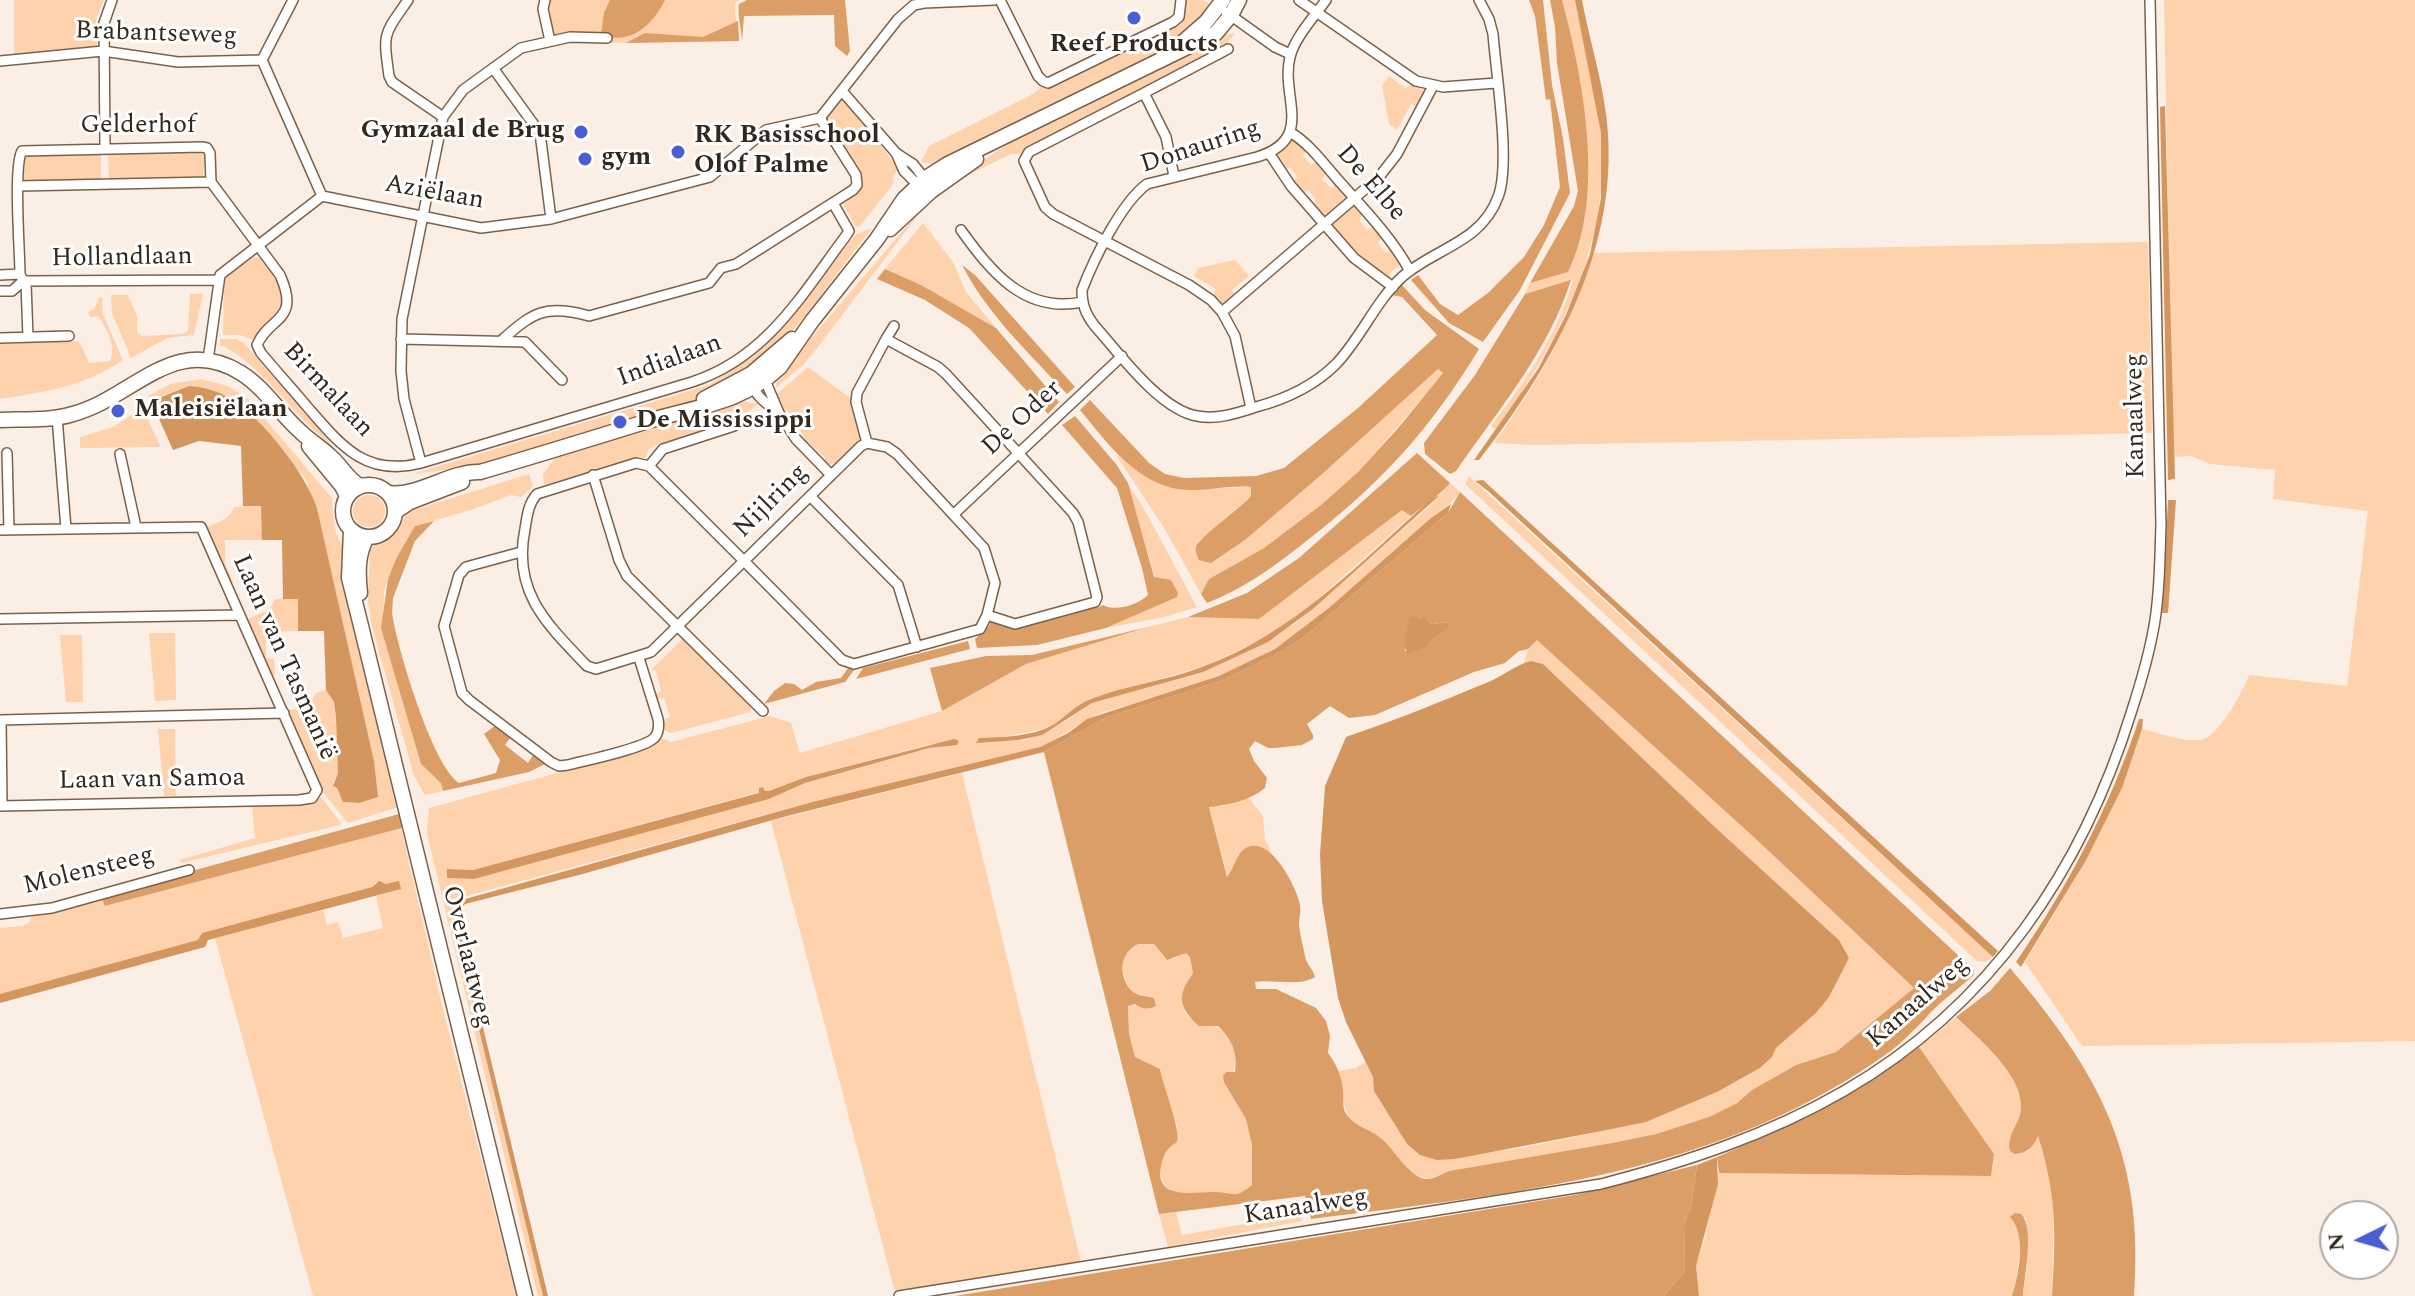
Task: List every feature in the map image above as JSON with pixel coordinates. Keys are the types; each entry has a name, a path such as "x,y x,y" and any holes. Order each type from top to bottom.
{"main road":[{"path":"480,472 398,493 388,493 375,485 360,486 347,496 343,514 351,530 367,537 383,533 395,512 410,502 480,472 682,410 734,398 780,367 812,321 924,184 1017,132 1148,66 1183,42 1224,7 1239,0"},
{"path":"0,420 72,415 112,398 170,364 208,360 241,373 264,392 303,435 347,496"},
{"path":"303,435 333,458 350,480 360,486"},
{"path":"388,493 395,512"},
{"name":"Overlaatweg","path":"351,530 349,578 357,616 525,1296"},
{"name":"Overlaatweg","path":"362,630 359,561 367,537"}],"street":[{"path":"105,149 103,51 105,14 112,0"},
{"path":"208,360 218,280 227,267 322,196 262,60 293,0"},
{"path":"408,0 386,32 384,40 389,76 392,82 443,117"},
{"path":"545,0 543,9 550,41"},
{"path":"502,340 521,321 546,311 589,316 709,283 721,268 736,264 853,190 858,181 820,118 912,2 997,0 1043,81 1053,82 1173,22 1179,17 1181,0"},
{"path":"1299,0 1404,74 1433,86 1496,83"},
{"path":"1224,7 1290,54 1326,0"},
{"path":"961,230 990,267 1039,303 1082,302 1086,315 1122,356 1168,403 1187,413 1215,417 1294,394 1321,377 1347,351 1393,287 1410,271 1467,239 1494,207 1504,168 1493,34 1479,0"},
{"name":"Kanaalweg","path":"899,1296 1601,1184 1676,1165 1746,1139 1846,1090 1929,1030 1994,967 2051,893 2118,756 2139,687 2157,606 2161,509 2150,0"},
{"path":"421,463 404,399 401,339 406,295 443,117 463,90 521,48 570,37 607,38"},
{"path":"1228,49 1029,152 1025,166 1045,207 1053,214 1201,293 1222,312 1235,336 1251,408"},
{"name":"Brabantseweg","path":"0,61 103,51 178,62 262,60"},
{"name":"Donauring","path":"1082,302 1086,281 1125,206 1136,192 1147,184 1174,176 1269,153 1283,142 1290,132 1293,117 1290,54"},
{"path":"493,68 540,133 551,219"},
{"path":"1222,312 1379,177 1397,154 1433,86"},
{"path":"842,91 896,153 913,164 924,184"},
{"path":"1144,93 1166,137 1174,176"},
{"name":"Aziëlaan","path":"322,196 481,228 551,219 710,177 766,130 820,118"},
{"name":"De Elbe","path":"1290,132 1303,139 1397,249 1410,271"},
{"name":"Gelderhof","path":"20,278 19,158 22,151 207,148 211,182"},
{"path":"1269,153 1276,166 1354,258 1393,287"},
{"path":"19,186 211,182"},
{"name":"Birmalaan","path":"211,182 280,275 286,307 280,319 259,339 257,345 261,353 349,451 363,460 383,466 405,467 421,463"},
{"name":"Indialaan","path":"421,463 710,376 742,359 781,322 849,231 833,203"},
{"name":"Hollandlaan","path":"0,275 20,278 218,280"},
{"name":"Hollandlaan","path":"0,291 12,291 20,278"},
{"name":"Hollandlaan","path":"20,278 28,337"},
{"path":"886,339 938,367 1078,522 1097,597 1095,602 1015,624 987,615 995,583 984,548 897,454 887,447 867,443 856,402 857,393 886,339 894,326"},
{"path":"0,338 69,336"},
{"path":"401,339 525,342 562,380"},
{"name":"De Oder","path":"954,514 1122,356"},
{"path":"757,381 796,439 831,475"},
{"path":"757,381 779,413"},
{"path":"57,417 66,529"},
{"path":"649,466 663,449 734,426"},
{"name":"Nijlring","path":"867,443 744,561 842,660 849,663 860,663 980,629 987,615"},
{"path":"7,453 5,530 136,527 120,454"},
{"path":"636,463 649,466 744,561 651,652 601,668 587,666 537,611 521,552 532,499 542,491 593,475 636,463"},
{"path":"593,475 622,567 635,584 763,711"},
{"path":"810,496 898,585 917,647"},
{"name":"Laan van Tasmanië","path":"136,527 201,527 317,790 312,798 304,799"},
{"path":"521,552 466,567 459,575 444,626 465,697 559,766 644,745 652,740 658,731 658,719 639,658"},
{"path":"0,619 240,615"},
{"path":"1,806 0,720 284,713"},
{"name":"Laan van Samoa","path":"1,806 304,799"},
{"name":"Molensteeg","path":"0,914 52,908 189,870"}],"shaded area":[{"path":"14,0 104,0 96,19 97,46 14,54"},
{"path":"548,0 740,0 735,6 739,41 610,43 610,36 556,37 553,36 546,9"},
{"path":"610,0 665,0 654,18 639,31 612,37 601,35 604,13"},
{"path":"747,0 845,0 850,51 847,56 835,46 834,15 744,16 742,42 739,4"},
{"path":"1185,0 1203,0 1213,6 1183,37 1152,57 931,164 921,162 929,146 1033,94 1042,86 1053,86 1177,24"},
{"path":"1529,0 1543,0 1552,85 1570,193 1520,290 1483,342 1449,323 1411,280 1418,275 1440,304 1458,315 1488,293 1524,257 1544,225 1560,187 1550,99 1546,100 1535,16"},
{"path":"1550,0 1562,0 1577,65 1587,137 1586,208 1580,242 1568,272 1530,283 1574,206 1578,191"},
{"path":"1562,0 1575,0 1597,98 1602,174 1598,214 1589,253 1560,326 1497,430 1491,426 1539,357 1559,319 1573,280 1525,294 1530,283 1568,271 1588,179 1584,111"},
{"path":"1575,0 1582,0 1606,114 1609,162 1604,209 1594,254 1558,341 1507,422 1479,460 1474,460 1538,369 1566,315 1590,254 1601,198 1601,133"},
{"path":"2164,0 2415,0 2415,1041 2082,1046 2025,962 2106,820 2142,729 2186,740 2207,737 2229,713 2249,675 2347,686 2368,511 2273,499 2275,470 2210,464 2191,456 2173,457"},
{"path":"738,21 739,41 626,43 645,33 703,37"},
{"path":"1235,33 1225,46 1020,154 1011,154 954,182 1016,139 1084,101 1224,35"},
{"path":"1389,76 1406,89 1411,83 1424,91 1416,106 1411,104 1397,130 1389,124 1382,86"},
{"path":"842,98 898,169 893,177 894,183 856,227 843,204 859,188 861,175 825,118"},
{"path":"2165,106 2175,479 2168,480 2160,107"},
{"path":"1292,138 1307,149 1303,156 1311,165 1317,161 1327,172 1322,179 1331,188 1337,184 1349,197 1326,220 1312,206 1316,200 1308,190 1301,194 1292,183 1297,177 1290,167 1283,171 1274,156"},
{"path":"201,151 205,156 203,178 109,180 108,153"},
{"path":"101,153 101,181 28,182 22,178 24,155"},
{"path":"930,199 815,351 776,388 777,378"},
{"path":"1354,204 1363,214 1359,220 1367,230 1374,226 1383,237 1378,243 1386,253 1393,249 1403,264 1393,270 1387,279 1385,273 1356,256 1329,225"},
{"path":"923,223 953,262 966,292 996,328 921,285 885,269"},
{"path":"872,228 798,325 773,351 717,390 679,406 471,467 412,474 709,385 754,356 771,340 855,235"},
{"path":"2148,242 2152,433 1535,445 1494,443 1552,352 1575,304 1593,253"},
{"path":"253,257 262,258 278,283 282,302 279,311 253,340 240,335 223,335 224,277 244,260 246,263"},
{"path":"1235,260 1249,276 1232,290 1236,296 1223,304 1213,296 1216,289 1194,276 1198,268"},
{"path":"962,265 975,275 1075,387 1067,394 996,317"},
{"path":"885,269 921,285 996,328 1059,402 1048,414 969,328 925,300 877,279"},
{"path":"1571,280 1536,356 1456,471 1450,474 1425,454 1424,443 1475,375 1525,294"},
{"path":"1401,284 1425,310 1479,349 1421,432 1354,502 1267,571 1207,603 1201,594 1209,579 1264,548 1321,505 1358,472 1443,373 1438,369 1320,476 1245,540 1211,563 1199,560 1196,547 1251,496 1251,487 1188,490 1154,481 1126,462 1080,410 1090,400 1149,463 1165,474 1184,478 1256,476 1284,468 1358,408 1437,335 1402,297 1392,295"},
{"path":"190,294 203,294 194,335 167,338 131,358 112,313 111,295 128,295 137,316 137,332 142,336 188,331"},
{"path":"102,297 103,314 123,360 79,382 0,399 0,344 79,341 89,363 110,361 112,344 108,332 98,316 90,317 88,312"},
{"path":"220,339 236,339 244,343 333,446 249,364 220,345"},
{"path":"808,367 853,400 860,439 834,465 825,463 825,458 807,441 804,442 805,438 788,411 783,410 777,394"},
{"path":"1438,369 1443,374 1358,472 1264,548 1209,579 1201,594 1163,526 1116,455 1185,490 1251,487 1251,496 1199,541 1196,552 1211,563 1245,540 1320,476"},
{"path":"201,379 228,386 248,399 332,498 336,532 346,548 398,807 348,823 322,791 288,711 308,703 316,693 326,690 334,702 338,773 333,782 344,802 357,803 374,761 317,508 305,478 227,396 189,386 153,399 148,396 170,384"},
{"path":"189,386 206,388 226,396 256,419 282,448 311,494 317,508 374,761 378,797 359,803 343,802 333,786 338,773 336,717 334,702 326,690 324,631 298,631 298,599 283,599 282,540 262,540 261,506 243,506 241,446 199,441 173,450 151,401"},
{"path":"740,401 758,404 736,421 657,444 648,450 646,458 638,457 544,485 543,474 559,453"},
{"path":"142,408 161,447 80,448 80,437 113,427"},
{"path":"1075,416 1128,483 1154,577 1171,580 1177,597 1106,628 1037,645 977,648 975,639 991,620 1012,627 1095,604 1097,608 1103,605 1114,608 1126,606 1148,595 1117,488 1062,425"},
{"path":"1417,453 1450,483 1411,516 1402,510 1259,619 1188,617 1247,593 1299,558"},
{"path":"529,474 533,486 521,497 511,495 415,526 388,578 384,592 383,625 421,764 441,783 443,791 425,795 414,776 371,623 368,600 370,549 394,534 406,515 414,510"},
{"path":"1469,476 1993,957 1985,962 1977,961 1465,484"},
{"path":"1483,480 1998,951 1993,957 1475,481"},
{"path":"1450,483 1460,492 1439,514 1307,627 1254,660 1212,678 1103,712 1040,747 816,801 463,897 453,910 452,917 543,1296 538,1296 427,834 429,808 648,748 659,737 671,742 770,716 791,723 800,753 942,711 1026,664 1148,627 1188,617 1259,619 1402,510 1411,516 1311,605 1265,638 1202,667 1090,699 1051,726 976,742 1026,740 1066,721 1092,703 1203,672 1293,625 1432,504","holes":["930,744 946,746 805,783 769,799 474,879 447,878 447,869 473,870 760,792 760,788 769,791 806,777"]},
{"path":"1128,484 1197,607 1165,617 1106,628 1176,597 1171,580 1155,578"},
{"path":"1460,492 1974,970 1973,976 1892,1050 1826,1092 1757,1126 1686,1152 1614,1172 1539,1187 1311,1219 1305,1196 1159,1214 1044,752 1107,717 1221,681 1279,653 1304,637 1448,513","holes":["1420,617 1432,624 1447,622 1430,642 1405,651 1406,637","1537,640 1914,988 1836,1052 1796,1065 1709,1117 1656,1134 1449,1171 1425,1179 1413,1173 1384,1141 1353,1121 1345,1112 1341,1077 1328,1053 1330,1036 1326,1021 1316,1008 1276,989 1256,989 1255,982 1301,982 1315,977 1306,959 1302,940 1300,904 1280,864 1273,855 1257,846 1244,849 1227,877 1209,807 1238,802 1265,788 1267,778 1249,749 1255,741 1268,748 1302,745 1313,739 1307,724 1330,706 1349,718 1375,715 1474,672 1505,663 1519,651 1528,649","1138,944 1154,944 1167,960 1186,953 1190,957 1193,973 1182,995 1184,1007 1199,1026 1218,1026 1233,1047 1235,1072 1226,1072 1224,1082 1246,1119 1252,1145 1252,1185 1242,1192 1177,1192 1163,1184 1160,1175 1163,1159 1177,1142 1178,1136 1160,1069 1135,1057 1129,1034 1128,1006 1156,1006 1154,998 1135,993 1126,983 1124,958"]},
{"path":"369,495 380,500 385,511 380,522 369,527 358,522 353,511 358,500"},
{"path":"1440,495 1314,608 1268,642 1203,672 1092,703 1042,735 976,743 979,738 1016,736 1043,730 1091,699 1188,672 1235,653 1296,616 1352,571 1431,499"},
{"path":"2168,500 2176,500 2168,613 2162,613"},
{"path":"1451,504 1448,513 1304,637 1279,653 1221,681 1107,717 1044,752 787,816 465,904 458,914 458,924 548,1296 543,1296 452,917 458,901 816,801 1040,747 1087,719 1219,676 1275,649 1329,608"},
{"path":"262,505 262,540 225,540 225,563 233,582 231,584 207,527 226,518 234,507"},
{"path":"434,521 415,541 393,598 392,613 408,677 427,730 438,754 459,783 496,773 500,760 484,734 496,725 510,738 505,745 528,763 533,755 545,764 529,772 443,791 441,783 421,764 381,628 388,579 396,559 415,526"},
{"path":"298,598 298,631 266,632 266,658 274,659 275,674 272,676 247,619 269,610 275,599"},
{"path":"1413,617 1424,618 1432,624 1447,622 1448,627 1424,648 1408,653 1404,647 1409,620"},
{"path":"1148,627 1026,664 942,711 930,668 986,656 1032,655"},
{"path":"149,633 175,633 176,700 155,701"},
{"path":"60,635 82,635 83,702 66,702"},
{"path":"684,637 708,661 708,665 750,702 751,712 671,733 664,730 663,720 670,717 664,698 656,699 655,694 661,691 656,671 651,670"},
{"path":"1537,639 1914,988 1836,1052 1796,1065 1709,1117 1656,1134 1424,1178 1409,1169 1377,1136 1355,1125 1344,1104 1339,1071 1356,1068 1366,1062 1373,1077 1374,1091 1437,1160 1527,1147 1646,1122 1717,1092 1760,1068 1772,1057 1776,1048 1816,1013 1829,997 1849,958 1839,940 1543,664 1524,663 1528,649"},
{"path":"968,641 970,649 856,679 863,668"},
{"path":"1531,661 1543,664 1839,940 1849,958 1829,997 1816,1013 1776,1048 1772,1057 1760,1068 1717,1092 1646,1122 1437,1160 1420,1155 1407,1144 1374,1091 1373,1077 1346,1022 1338,998 1322,901 1320,854 1325,786 1346,737 1469,690"},
{"path":"848,668 855,669 845,682 764,704 785,683 794,684 802,690 816,682 841,678"},
{"path":"2139,719 2143,719 2142,729 2122,788 2085,862 2021,967 2016,962 2070,875 2101,815"},
{"path":"158,729 175,729 176,796 164,796"},
{"path":"954,739 959,741 957,745 929,748 805,783 769,799 474,879 447,878 447,869 473,870 759,793 759,788 769,791 806,777"},
{"path":"962,773 1081,1262 895,1292 771,821"},
{"path":"321,797 340,825 181,863 180,860 255,838 252,805 312,804"},
{"path":"1249,798 1263,816 1265,840 1272,853 1262,848 1238,855 1228,878 1209,806 1222,806"},
{"path":"399,814 402,828 105,906 101,896"},
{"path":"401,828 443,1009 516,1296 313,1296 215,938 323,910 327,925 338,922 343,938 383,928 376,896 401,889 376,882 372,887 202,933 199,940 0,994 0,928 23,926 30,922 32,914 101,896 106,906"},
{"path":"379,881 386,884 399,881 401,889 208,940 205,947 0,1003 0,994 198,940 202,933 372,887"},
{"path":"1138,944 1154,944 1164,957 1173,959 1186,952 1193,973 1182,999 1185,1012 1196,1022 1218,1027 1234,1048 1234,1071 1228,1086 1246,1119 1252,1145 1252,1185 1241,1194 1178,1193 1171,1191 1162,1179 1161,1165 1178,1126 1168,1105 1160,1069 1135,1057 1129,1034 1128,1005 1156,1006 1154,998 1132,990 1124,976 1124,955"},
{"path":"2010,968 2068,1043 2091,1080 2109,1118 2123,1157 2132,1199 2134,1296 2052,1296 2054,1215 2049,1177 2038,1136 2027,1151 2015,1154 2010,1151 2010,1140 2021,1109 2015,1083 1998,1058 1956,1017 1990,991"},
{"path":"1956,1017 1993,1052 2017,1084 2022,1106 2010,1138 2015,1154 2028,1151 2037,1133 2051,1179 2054,1202 2052,1296 2023,1296 2027,1265 2026,1218 2015,1213 2020,1245 2012,1296 1699,1296 1696,1266 1719,1173 1991,1176 1994,1154 1919,1047"},
{"path":"1919,1047 1994,1154 1991,1176 1719,1173 1717,1157 1821,1108"},
{"path":"1717,1157 1718,1184 1696,1266 1699,1296 1664,1296 1685,1271 1684,1224 1691,1206 1697,1165"},
{"path":"1697,1165 1691,1206 1684,1224 1685,1271 1664,1296 955,1296 1575,1195"},
{"path":"1176,1212 1182,1235 1301,1214 1302,1221 1168,1247 1159,1214"},
{"path":"2015,1213 2021,1214 2027,1230 2023,1296 2012,1296 2020,1255 2018,1234 2010,1217"}],"place":[{"name":"Reef Products","path":"1134,18"},
{"name":"Gymzaal de Brug","path":"581,132"},
{"name":"RK Basisschool Olof Palme","path":"678,152"},
{"name":"gym","path":"585,159"},
{"name":"Maleisiëlaan","path":"118,411"},
{"name":"De Mississippi","path":"620,422"}]}
